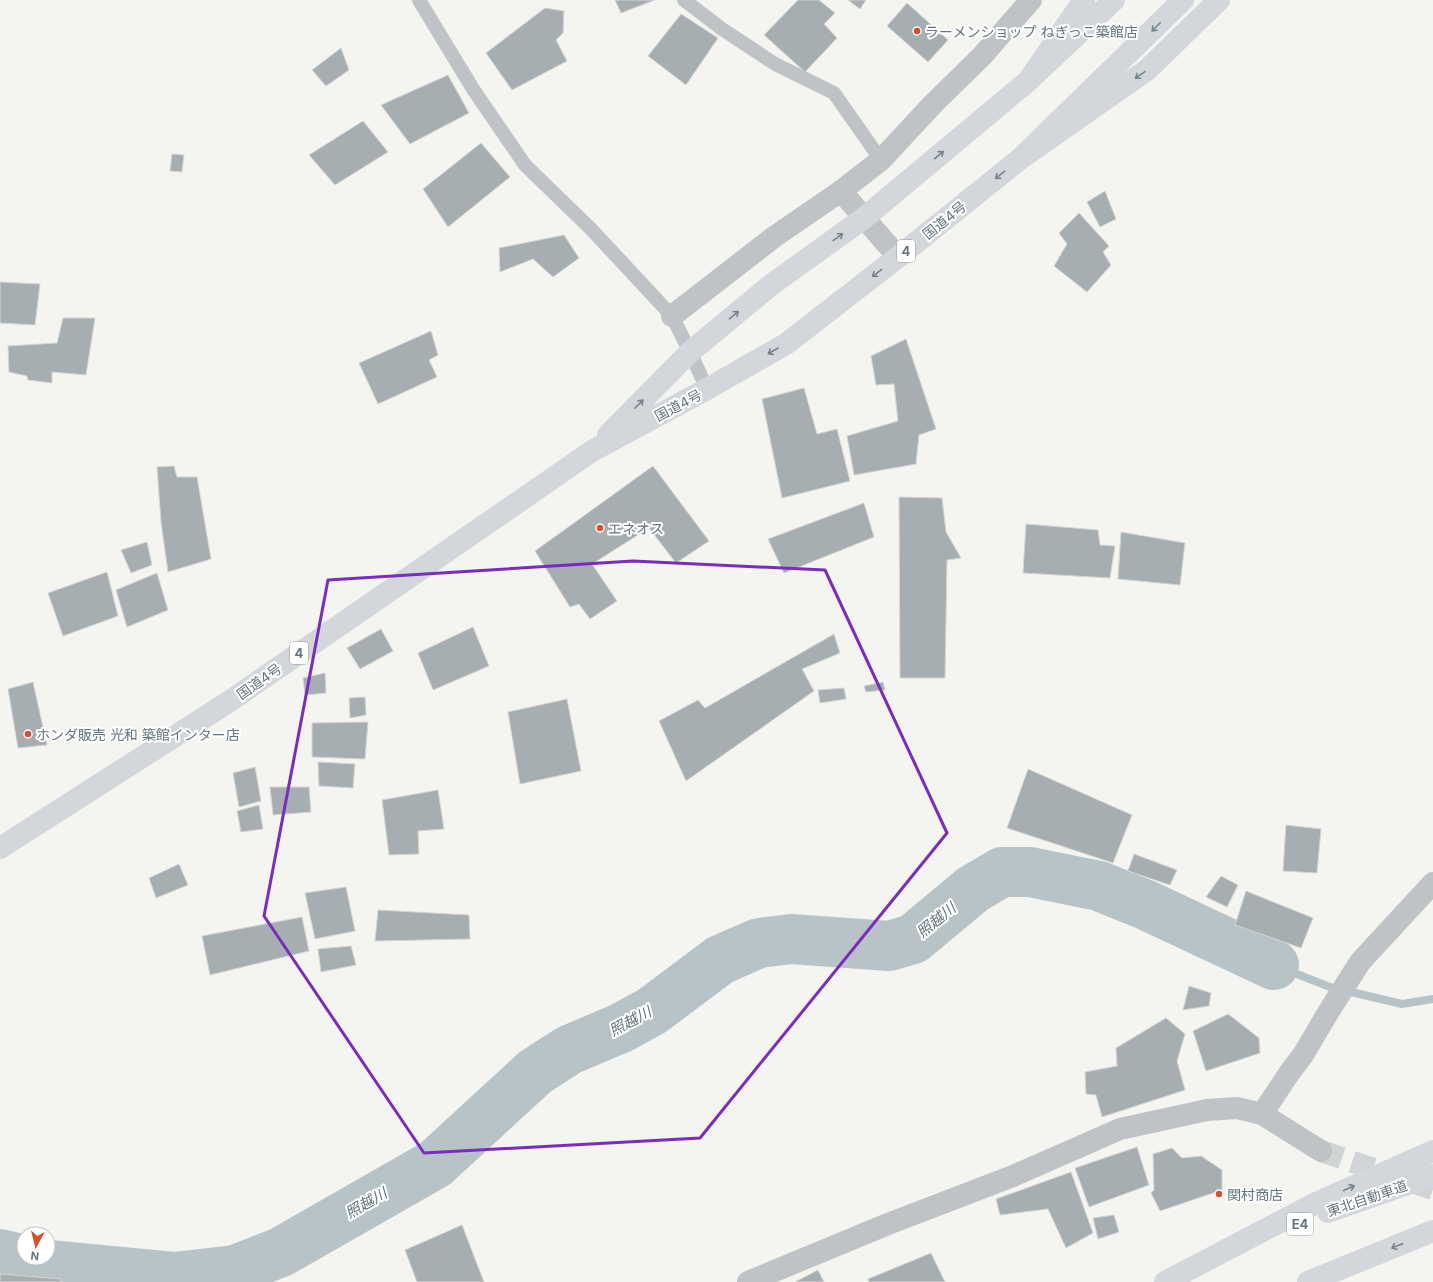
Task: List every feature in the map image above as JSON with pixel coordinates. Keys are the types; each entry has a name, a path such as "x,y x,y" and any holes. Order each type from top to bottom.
{"highway":[{"path":"1028,81 1084,0"},
{"name":"国道4号","path":"592,451 690,352 771,285 864,218 1028,81 1114,0"},
{"name":"国道4号","path":"0,848 230,701 592,451 707,389 786,344 898,257 1020,159 1183,0"},
{"path":"1020,159 1147,70 1219,0"},
{"path":"1165,1282 1316,1203 1433,1151"},
{"name":"東北自動車道","path":"1170,1282 1323,1213 1433,1175"},
{"path":"1308,1282 1433,1231"}],"street":[{"path":"672,316 774,237 841,191 881,160 933,104 982,56 1031,0"},
{"path":"841,191 898,257"},
{"path":"1262,1114 1302,1056 1360,962 1433,883"},
{"path":"748,1282 888,1224 1013,1176 1120,1129 1207,1110 1238,1108 1262,1114 1321,1151"}],"lane":[{"path":"418,0 473,89 525,166 591,230 672,316 707,389"},
{"path":"684,0 722,29 775,64 834,93 881,160"}],"highlighted area":[{"path":"633,561 825,570 947,833 700,1138 424,1153 264,916 328,580"}],"building":[{"path":"615,0 655,0 621,13"},
{"path":"798,0 819,0 835,13 824,24 837,38 805,72 764,35"},
{"path":"848,0 866,0 860,9"},
{"path":"907,3 948,40 928,62 887,26"},
{"path":"545,8 564,11 563,33 556,40 567,61 512,90 486,53"},
{"path":"681,14 718,38 686,85 648,56"},
{"path":"341,48 349,70 326,86 312,70"},
{"path":"448,75 469,113 410,144 381,105"},
{"path":"363,121 388,152 335,185 309,155"},
{"path":"481,143 510,177 448,227 423,189"},
{"path":"172,154 184,155 182,172 170,171"},
{"path":"1105,191 1116,219 1100,227 1087,202"},
{"path":"1079,213 1109,246 1103,252 1111,265 1087,292 1054,266 1067,244 1059,233"},
{"path":"564,235 579,258 553,277 533,259 500,272 499,248"},
{"path":"0,282 40,284 35,325 0,323"},
{"path":"63,318 95,318 86,375 52,372 52,383 28,380 27,376 9,372 8,346 57,343"},
{"path":"431,331 438,355 429,360 437,377 378,404 359,363"},
{"path":"906,339 936,429 919,435 916,464 854,475 847,436 898,421 894,384 876,385 871,356"},
{"path":"804,388 817,434 837,429 850,481 782,498 762,399"},
{"path":"174,466 177,477 197,477 211,559 168,572 161,522 157,467"},
{"path":"653,466 709,541 676,563 649,528 592,564 617,601 590,619 579,604 570,607 535,551"},
{"path":"899,497 942,498 946,532 961,558 947,560 945,678 900,678"},
{"path":"864,503 874,537 784,573 768,539"},
{"path":"1026,524 1098,530 1100,545 1115,546 1110,578 1023,573"},
{"path":"1121,532 1185,543 1180,585 1118,579"},
{"path":"147,542 152,565 131,573 121,550"},
{"path":"107,572 118,616 63,636 48,593"},
{"path":"157,573 168,610 127,627 116,590"},
{"path":"473,627 489,666 433,690 418,653"},
{"path":"381,629 393,651 360,669 347,648"},
{"path":"834,634 840,653 802,669 814,691 686,781 659,721 698,700 705,708"},
{"path":"325,673 326,693 305,695 303,678"},
{"path":"33,682 47,745 18,748 8,689"},
{"path":"883,682 885,690 866,692 864,686"},
{"path":"844,688 846,699 820,703 818,690"},
{"path":"365,697 366,715 350,718 349,698"},
{"path":"567,699 581,771 520,784 508,712"},
{"path":"368,722 365,759 312,757 312,723"},
{"path":"318,762 355,764 353,788 319,786"},
{"path":"255,767 261,801 239,807 233,773"},
{"path":"1028,769 1132,815 1113,863 1007,828"},
{"path":"270,787 309,787 311,812 273,815"},
{"path":"438,790 444,829 418,831 419,854 389,855 382,800"},
{"path":"259,805 263,829 241,832 237,811"},
{"path":"1286,825 1321,829 1317,873 1283,871"},
{"path":"1134,854 1177,870 1170,885 1128,871"},
{"path":"179,864 188,885 156,898 149,878"},
{"path":"1221,876 1238,885 1227,907 1206,897"},
{"path":"346,887 355,931 315,939 305,893"},
{"path":"1246,891 1313,918 1301,948 1235,925"},
{"path":"378,910 469,915 470,939 375,941"},
{"path":"302,917 309,951 210,975 202,936"},
{"path":"351,946 356,965 321,972 318,949"},
{"path":"1189,986 1211,993 1209,1006 1183,1010"},
{"path":"1228,1014 1259,1038 1260,1053 1206,1071 1193,1031"},
{"path":"1166,1018 1185,1034 1177,1061 1185,1090 1102,1117 1096,1095 1086,1094 1085,1072 1117,1066 1116,1048"},
{"path":"1137,1147 1149,1185 1089,1207 1075,1168"},
{"path":"1172,1148 1182,1158 1201,1156 1222,1170 1222,1190 1160,1211 1151,1193 1154,1190 1153,1154"},
{"path":"1071,1172 1093,1233 1066,1248 1048,1209 1000,1215 996,1199"},
{"path":"1114,1215 1119,1232 1098,1239 1093,1218"},
{"path":"462,1225 484,1282 417,1282 405,1250"},
{"path":"931,1253 945,1282 869,1282 868,1279"},
{"path":"818,1270 824,1282 795,1282"},
{"path":"0,1274 61,1279 61,1282 0,1282"}],"waterway":[{"name":"照越川","path":"0,1254 48,1265 174,1277 235,1270 281,1252 435,1164 535,1072 569,1050 621,1028 652,1011 720,960 759,943 791,939 889,946 913,939 973,889 1002,872 1030,872 1099,886 1146,905 1274,965"},
{"path":"1274,965 1330,987 1402,1004 1433,999"}],"tunnel":[{"path":"1321,1151 1433,1189"}],"place":[{"name":"ラーメンショップ ねぎっこ築館店","path":"917,31"},
{"name":"エネオス","path":"600,528"},
{"name":"ホンダ販売 光和 築館インター店","path":"28,734"},
{"name":"関村商店","path":"1219,1194"}]}
